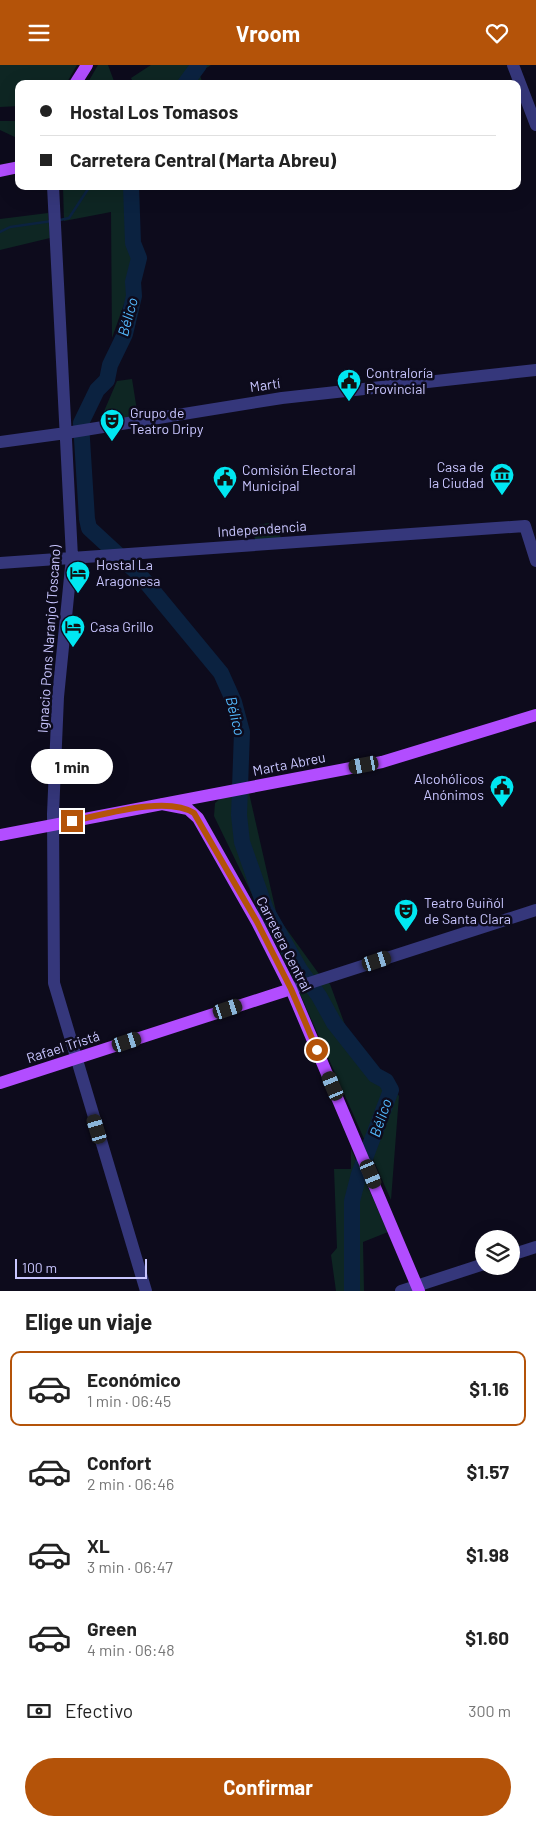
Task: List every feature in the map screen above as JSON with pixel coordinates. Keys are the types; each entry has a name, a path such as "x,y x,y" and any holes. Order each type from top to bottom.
{"main road":[{"path":"78,80 87,65"},
{"path":"0,171 15,168"},
{"name":"Marta Abreu","path":"0,835 382,762 536,715"},
{"name":"Carretera Central","path":"162,804 188,809 198,818 294,988 302,1013 418,1288"},
{"name":"Rafael Tristá","path":"0,1083 294,988"},
{"path":"278,993 294,1004 302,1013"}],"street":[{"path":"513,65 519,80"},
{"path":"521,86 536,125"},
{"name":"Ignacio Pons Naranjo (Toscano)","path":"53,190 75,556 58,697 52,825 54,983 146,1291"},
{"name":"Martí","path":"0,442 69,433 282,398 536,370"},
{"name":"Independencia","path":"0,563 75,556 525,525 536,561"},
{"name":"Rafael Tristá","path":"294,988 536,910"},
{"path":"520,1252 536,1247"},
{"path":"401,1291 418,1288 475,1267"}],"green space":[{"path":"0,65 77,65 68,80 15,80 15,106 0,107"},
{"path":"98,65 108,65 114,80 89,80"},
{"path":"151,65 211,65 199,73 202,80 132,80 131,78"},
{"path":"0,121 15,121 15,137 0,130"},
{"path":"63,190 134,190 128,205 134,271 129,278 128,293 112,338 111,212 64,221"},
{"path":"48,213 50,238 0,250 0,219"},
{"path":"132,379 138,417 99,423 117,381"},
{"path":"274,522 281,538 255,540 252,526"},
{"path":"249,793 277,916 319,974 330,984 345,1025 399,1096 391,1200 297,987 214,816 215,803 221,798"},
{"path":"351,1149 388,1232 363,1242 364,1291 336,1291 331,1255 337,1248 334,1169 351,1169"}],"waterway":[{"name":"Bélico","path":"188,80 199,65"},
{"path":"60,220 69,218 87,190"},
{"name":"Bélico","path":"131,190 133,243 139,258 133,282 134,296 125,334 110,365 107,380 97,390 81,423 87,519 89,528 140,575 221,673 234,702 242,732 239,815 242,842 266,910 300,970 319,996 334,1023 375,1075 386,1081 391,1090 359,1174 352,1201 352,1291"},
{"path":"0,232 10,227 52,221"}],"place":[{"name":"Contraloría Provincial","path":"349,402"},
{"name":"Grupo de Teatro Dripy","path":"112,442"},
{"name":"Casa de la Ciudad","path":"502,496"},
{"name":"Comisión Electoral Municipal","path":"225,499"},
{"name":"Hostal La Aragonesa","path":"78,594"},
{"name":"Casa Grillo","path":"73,648"},
{"name":"Alcohólicos Anónimos","path":"502,808"},
{"name":"Teatro Guiñól de Santa Clara","path":"406,932"}],"route":[{"path":"72,821 162,804 178,805 194,813 257,922 291,989 317,1050"}]}
